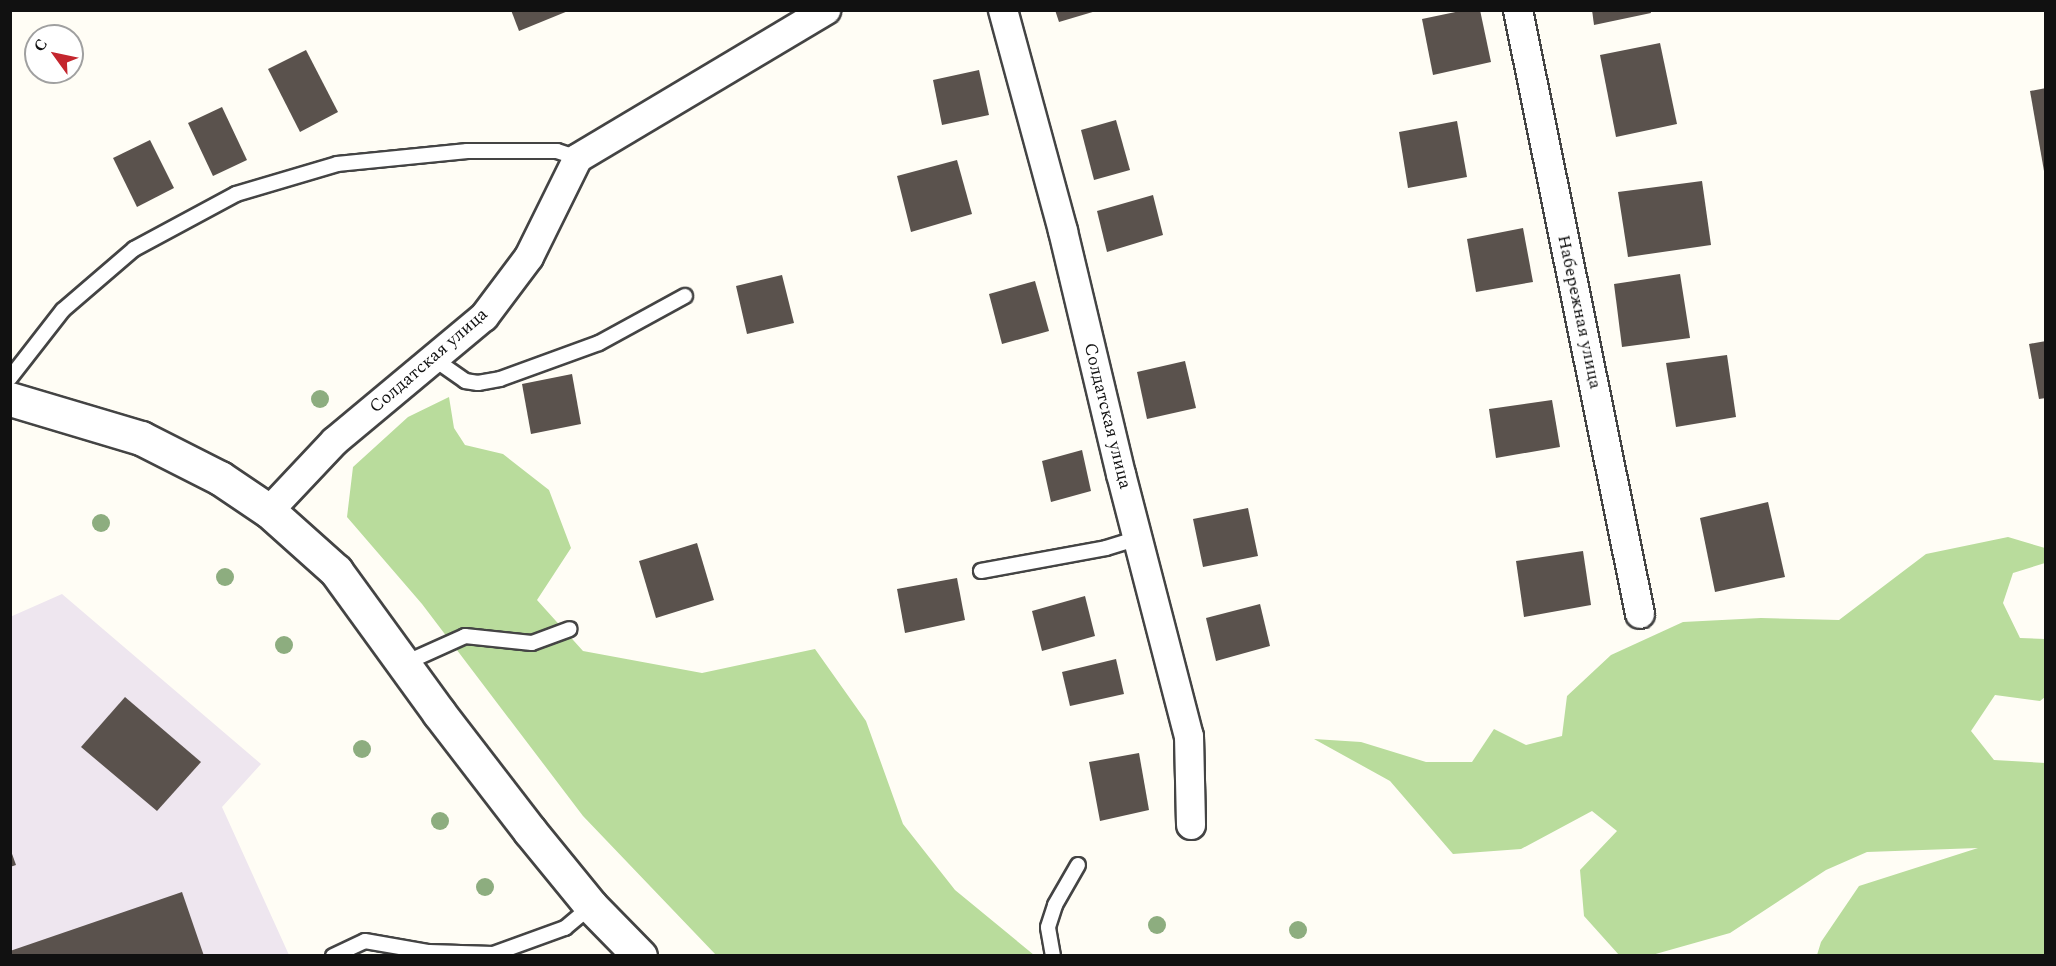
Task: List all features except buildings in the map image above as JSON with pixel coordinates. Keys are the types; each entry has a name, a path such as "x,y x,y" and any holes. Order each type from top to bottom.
{"street":[{"path":"578,158 826,10"},
{"name":"Солдатская улица","path":"1003,10 1063,231 1189,736 1191,825"},
{"name":"Набережная улица","path":"1518,10 1640,614"},
{"name":"Солдатская улица","path":"269,511 335,441 484,317 529,257 578,158"},
{"path":"10,399 141,438 220,478 269,511 336,571 403,664 529,830 591,906 640,956"}],"lane":[{"path":"10,378 63,310 134,249 236,195 337,164 467,151 557,151 578,158"},
{"path":"434,359 465,381 478,383 500,379 599,342 685,296"},
{"path":"981,571 1106,548 1138,538"},
{"path":"403,664 465,636 532,643 570,628"},
{"path":"1053,956 1048,927 1055,905 1078,865"},
{"path":"333,956 365,941 429,952 493,954 565,928 591,906"}],"shaded area":[{"path":"62,594 261,764 222,807 289,955 11,955 10,617"}],"green space":[{"path":"449,397 454,428 465,445 503,454 549,490 571,548 537,600 583,651 702,673 815,649 866,721 903,824 955,890 1034,955 716,955 583,816 422,604 347,517 353,467 408,417"},
{"path":"2008,537 2045,548 2045,563 2013,573 2003,603 2020,638 2045,639 2045,697 2040,701 1995,695 1971,731 1994,760 2045,763 2045,955 1817,955 1821,942 1859,886 1978,848 1867,852 1826,870 1730,933 1652,955 1619,955 1584,916 1580,870 1617,831 1592,811 1521,849 1453,854 1390,781 1314,739 1361,742 1426,762 1472,762 1494,729 1526,745 1562,736 1567,696 1611,655 1683,622 1761,618 1839,620 1926,554"}]}
